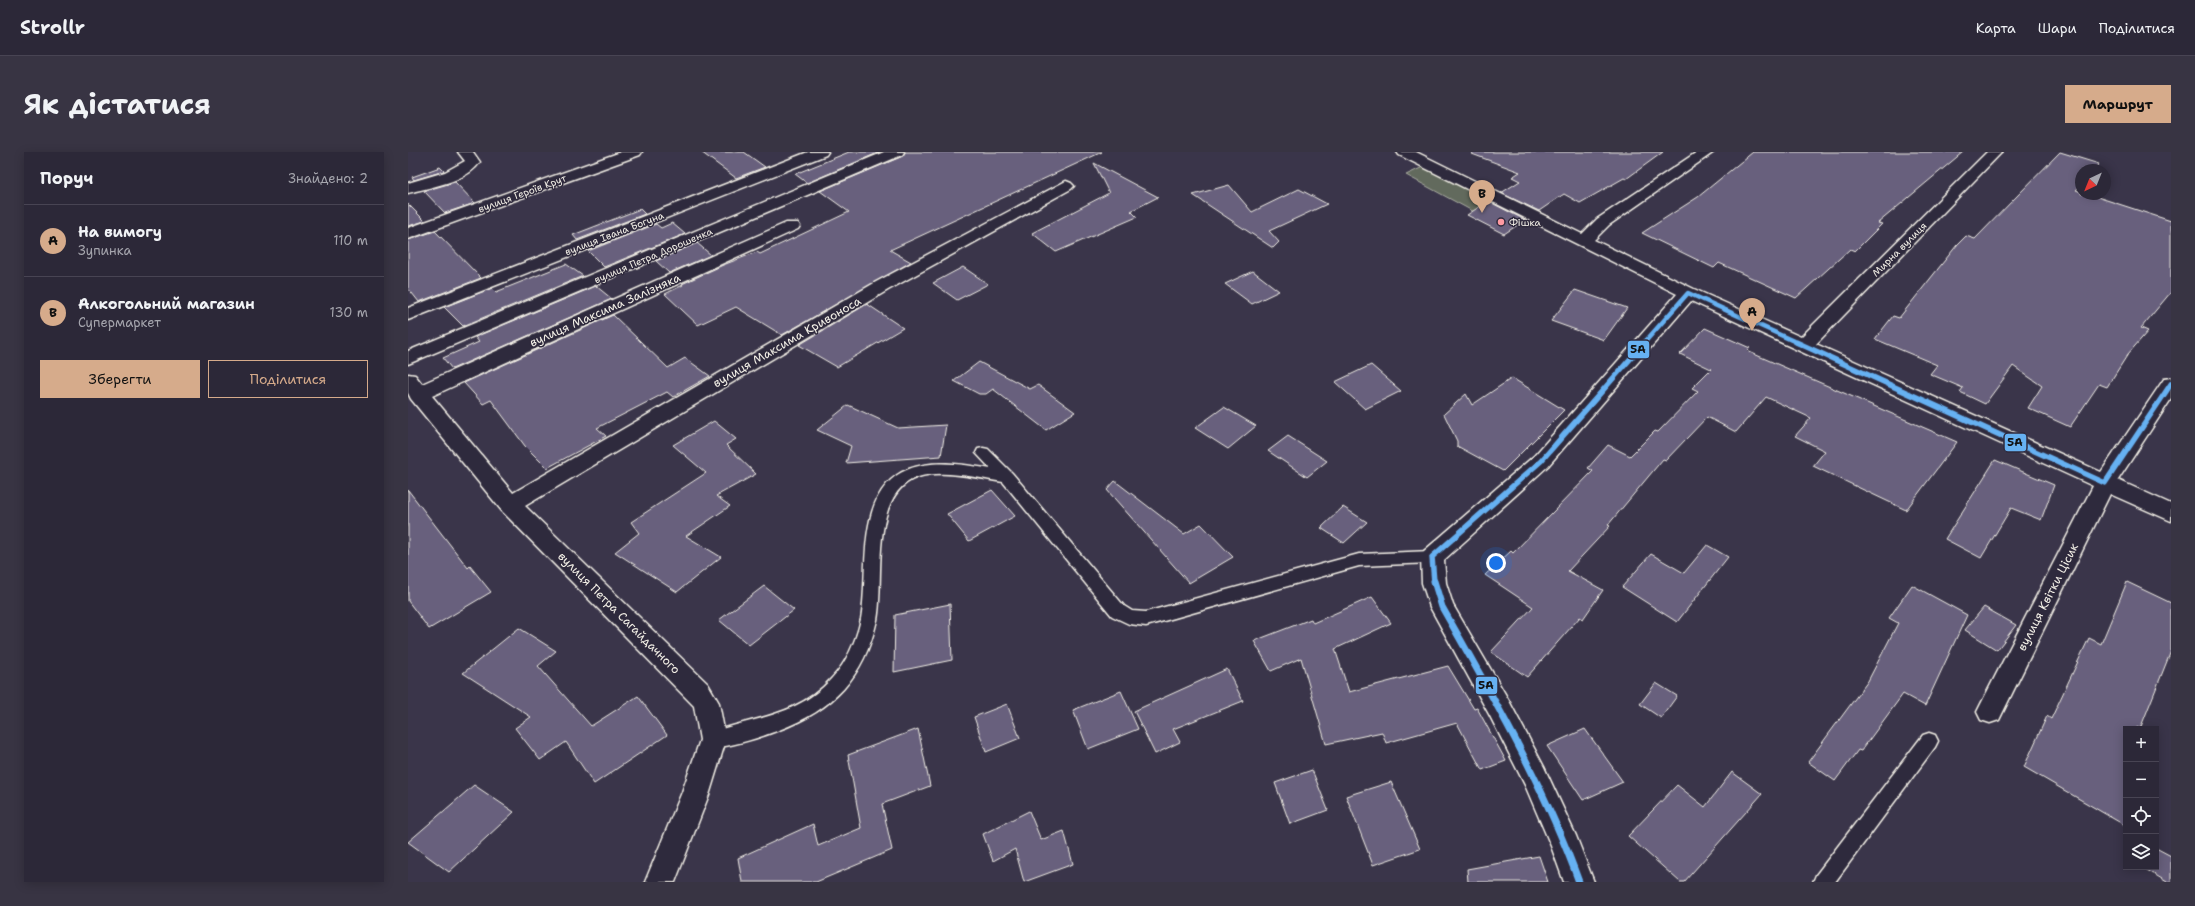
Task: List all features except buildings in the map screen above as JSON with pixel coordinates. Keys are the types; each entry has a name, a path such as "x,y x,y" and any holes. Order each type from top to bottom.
{"street":[{"path":"408,188 457,172 468,166 472,162 465,152"},
{"name":"вулиця Героїв Крут","path":"408,234 635,152"},
{"name":"вулиця Івана Богуна","path":"408,314 820,152"},
{"name":"вулиця Петра Дорошенка","path":"408,358 897,152"},
{"path":"1583,242 1603,222 1706,152"},
{"name":"Мирна вулиця","path":"1803,346 1995,152"},
{"path":"1414,154 1583,242 1688,293 2171,513"},
{"name":"вулиця Максима Кривоноса","path":"510,505 882,286 1066,186"},
{"name":"вулиця Максима Залізняка","path":"413,387 792,226"},
{"path":"1579,882 1568,849 1523,752 1442,607 1434,584 1432,557 1541,461 1688,293"},
{"name":"вулиця Квітки Цісик","path":"1990,712 2105,483 2171,384"},
{"name":"вулиця Петра Сагайдачного","path":"413,387 510,505 699,692 706,703 713,740 696,792 660,882"}],"lane":[{"path":"983,453 1007,477 1118,611 1129,617 1146,619 1359,560 1432,557"},
{"path":"713,740 785,720 809,708 830,692 847,673 860,648 869,617 878,519 885,498 896,482 913,473 937,470 1007,477"},
{"path":"1823,882 1929,741"}],"green space":[{"path":"1425,166 1498,202 1478,214 1406,175"}],"transit line":[{"name":"5А","path":"1579,882 1566,846 1535,776 1499,708 1442,607 1434,583 1432,557 1541,461 1688,293 2105,483 2171,384"}],"place":[{"name":"Алкогольний магазин","path":"1482,213"},
{"name":"Фішка","path":"1501,222"},
{"name":"На вимогу","path":"1752,331"}]}
